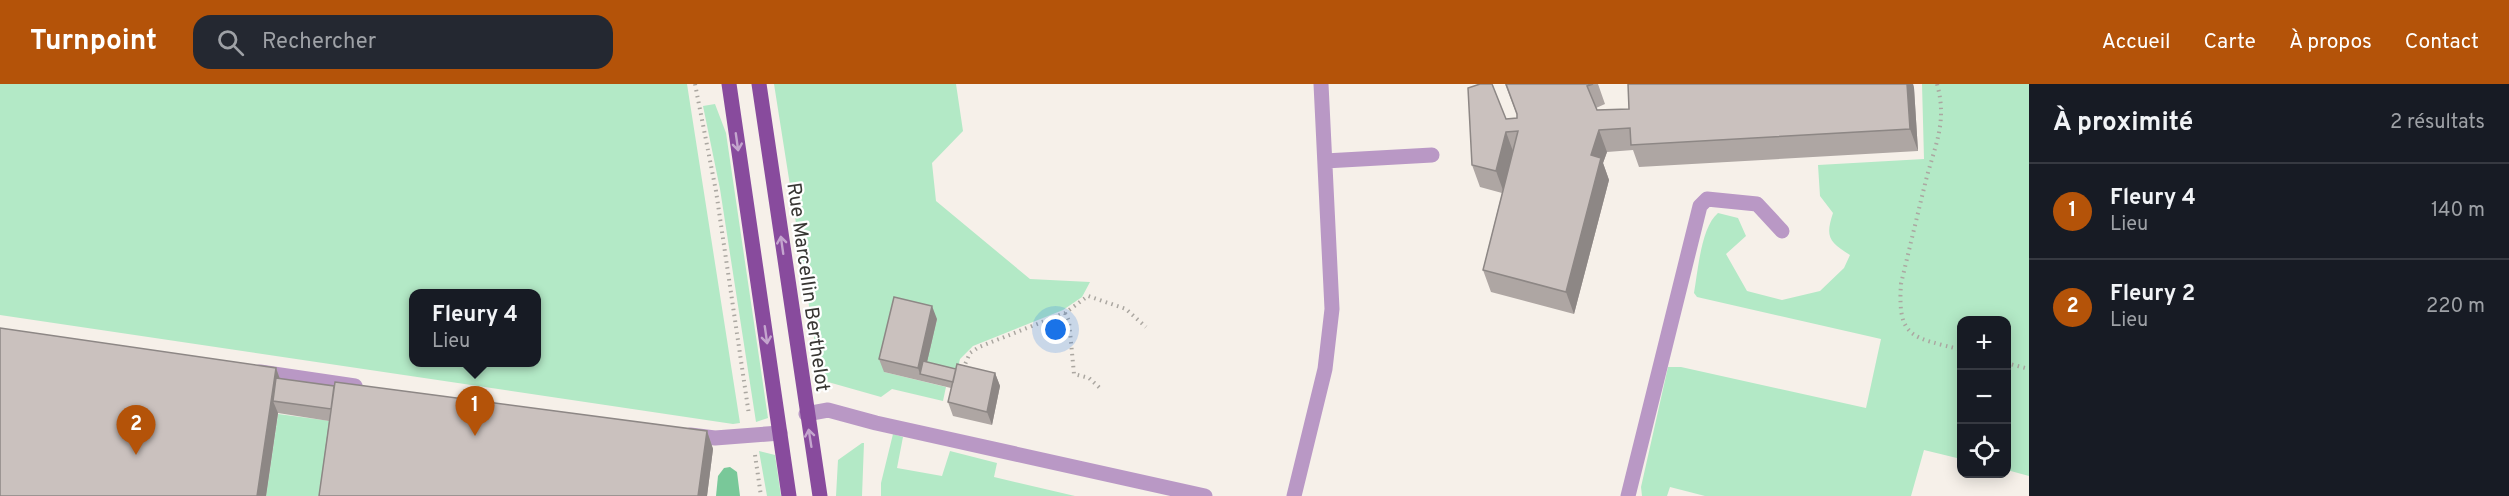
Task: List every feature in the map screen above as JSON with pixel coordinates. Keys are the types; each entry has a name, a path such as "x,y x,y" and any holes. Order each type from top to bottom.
{"main road":[{"path":"729,84 789,496"},
{"name":"Rue Marcellin Berthelot","path":"759,84 806,414 820,496"}],"street":[{"path":"1294,496 1325,369 1332,309 1321,84"},
{"path":"1325,161 1432,156"},
{"path":"1628,496 1700,206 1707,199 1757,204 1782,231"},
{"path":"246,370 375,389"},
{"path":"806,414 828,410 876,423 1205,496"},
{"path":"680,433 715,438 780,433"}],"path":[{"path":"695,84 716,191 761,496"},
{"path":"1937,84 1942,112 1938,146 1923,193 1901,284 1899,302 1904,326 1913,334 1957,348"},
{"path":"962,372 965,360 979,347 1065,313 1088,296 1126,309 1146,327"},
{"path":"1065,313 1068,321 1074,374 1089,378 1102,390"},
{"path":"2011,364 2029,369"}],"green space":[{"path":"0,84 687,84 740,423 733,424 0,315"},
{"path":"774,84 956,84 963,131 932,163 936,201 1030,279 1090,282 1082,297 1063,310 973,346 960,359 956,376 925,368 937,319 884,372 946,387 943,401 892,389 881,397 828,382 819,369"},
{"path":"1922,84 2029,84 2029,476 2011,471 2011,316 1957,316 1957,458 1924,450 1911,496 1705,496 1670,487 1667,496 1642,496 1641,487 1668,367 1681,367 1866,408 1881,339 1697,297 1694,293 1699,262 1704,239 1712,220 1718,213 1738,218 1746,236 1726,254 1747,291 1782,300 1820,291 1844,268 1850,255 1833,242 1829,233 1833,213 1820,196 1818,165 1924,159"},
{"path":"715,104 726,133 768,418 756,422 720,189 703,106"},
{"path":"278,414 338,422 328,496 266,496"},
{"path":"893,434 903,437 897,468 942,476 950,451 997,463 994,477 1075,496 881,496 881,483"},
{"path":"864,443 862,496 836,496 838,460"},
{"path":"759,451 775,455 781,496 767,496"},
{"path":"730,467 737,472 740,496 716,496 718,476 724,468"}],"building":[{"path":"1480,84 1492,84 1506,119 1517,118 1517,114 1506,84 1593,84 1587,86 1597,110 1629,109 1628,84 1907,84 1910,129 1631,145 1630,128 1599,130 1591,155 1601,158 1566,292 1483,270 1518,131 1506,132 1496,171 1472,165 1468,88"},
{"path":"894,297 932,306 918,368 879,359"},
{"path":"0,328 276,368 257,496 0,496"},
{"path":"923,361 956,369 953,382 920,374"},
{"path":"957,364 995,373 987,412 948,402"},
{"path":"276,378 334,386 331,409 273,401"},
{"path":"335,382 707,431 698,496 319,496"}],"place":[{"name":"Fleury 4","path":"475,436"},
{"name":"Fleury 2","path":"136,455"}]}
